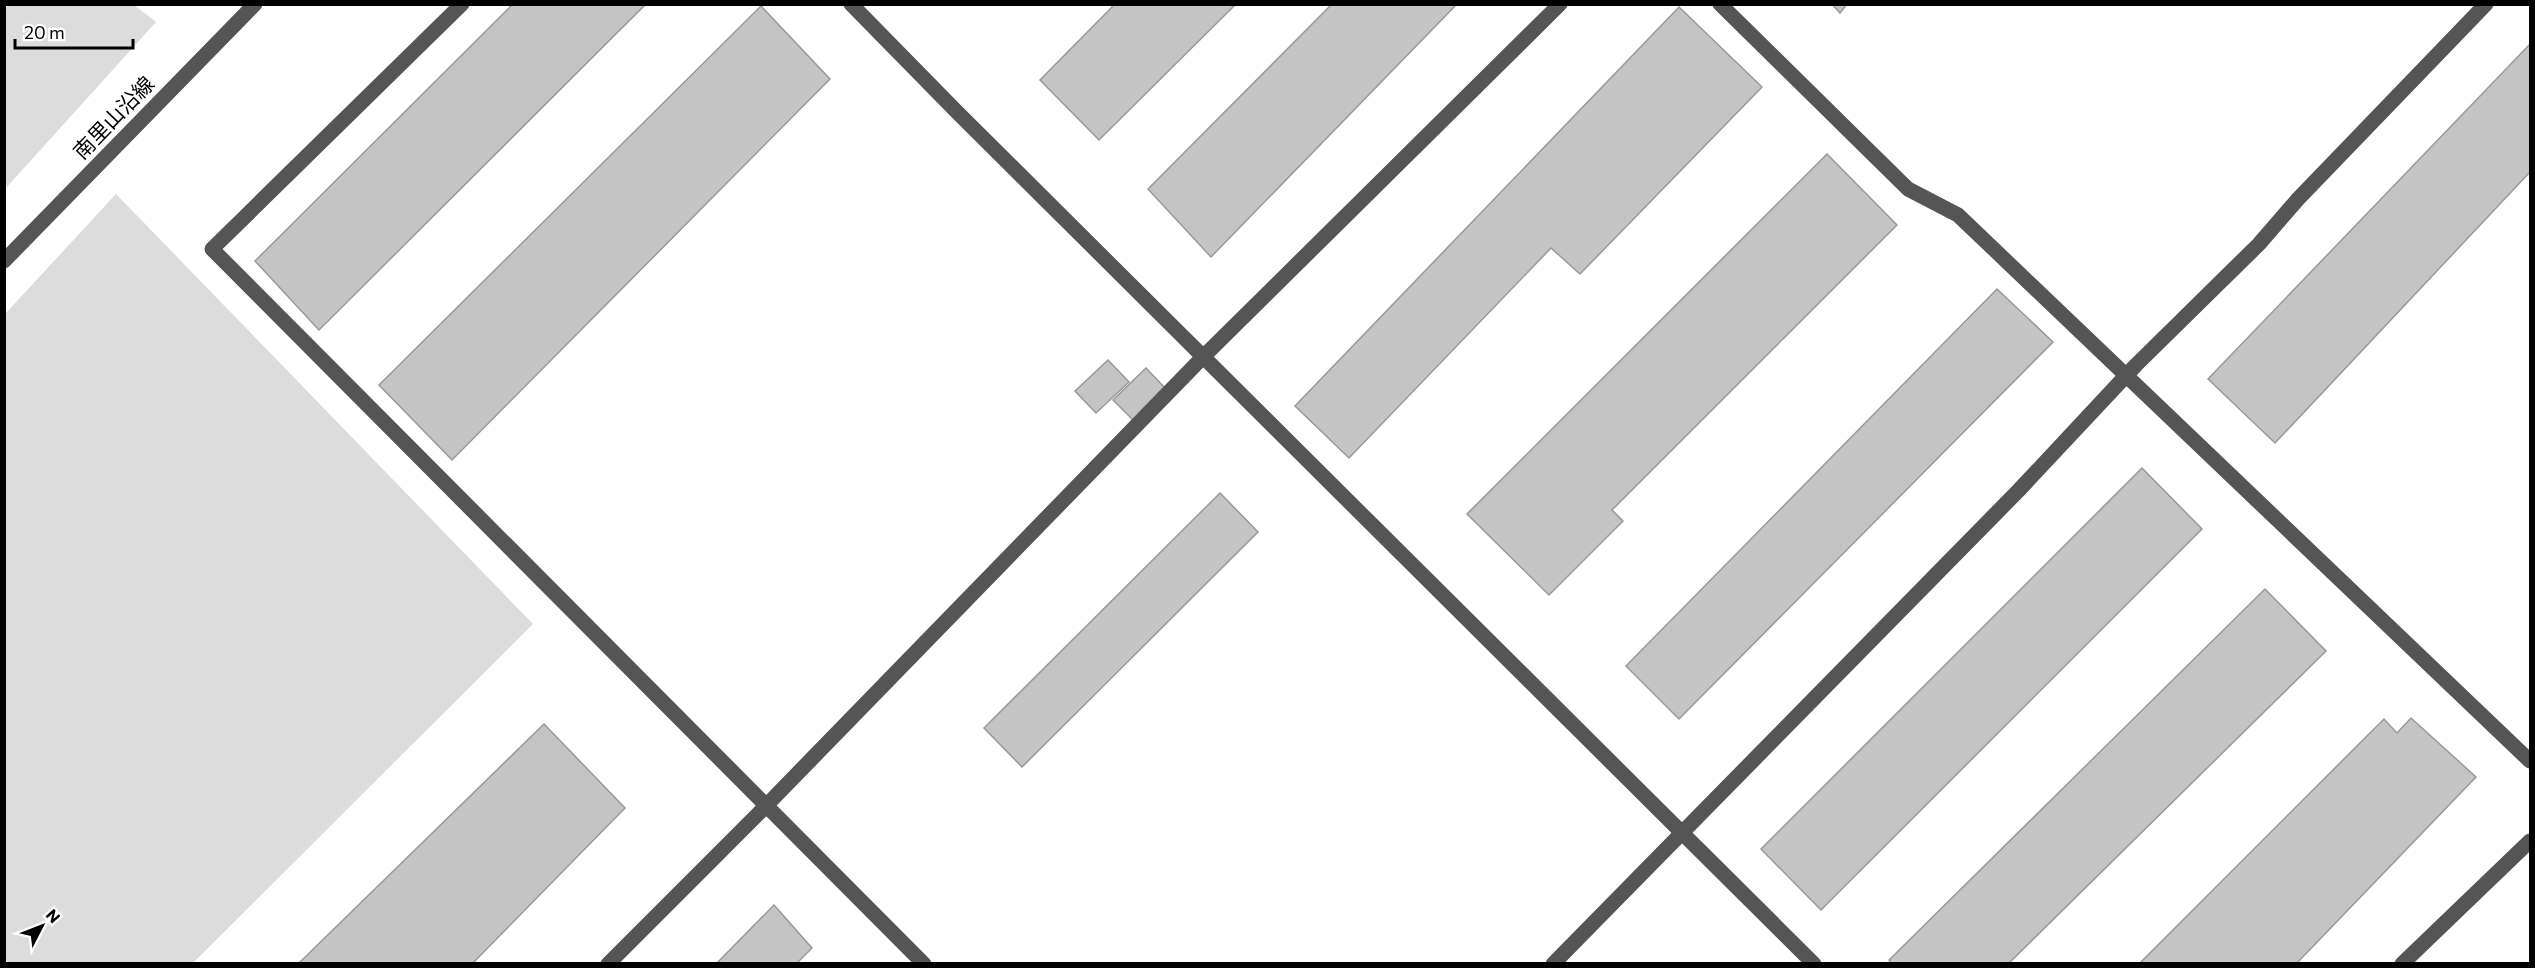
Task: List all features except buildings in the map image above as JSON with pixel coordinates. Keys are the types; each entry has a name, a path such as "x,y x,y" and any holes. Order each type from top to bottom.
{"street":[{"name":"南里山沿線","path":"4,261 255,4"},
{"path":"462,4 212,249 924,963"},
{"path":"851,4 1814,963"},
{"path":"608,963 766,805 1203,357 1560,4"},
{"path":"1720,4 1908,189 1958,215 2530,760"},
{"path":"1553,963 2019,490 2126,375 2259,244 2298,199 2486,4"},
{"path":"2402,963 2530,841"}],"shaded area":[{"path":"5,4 134,5 156,22 5,189"},
{"path":"116,194 533,624 193,963 5,963 5,314"}]}
